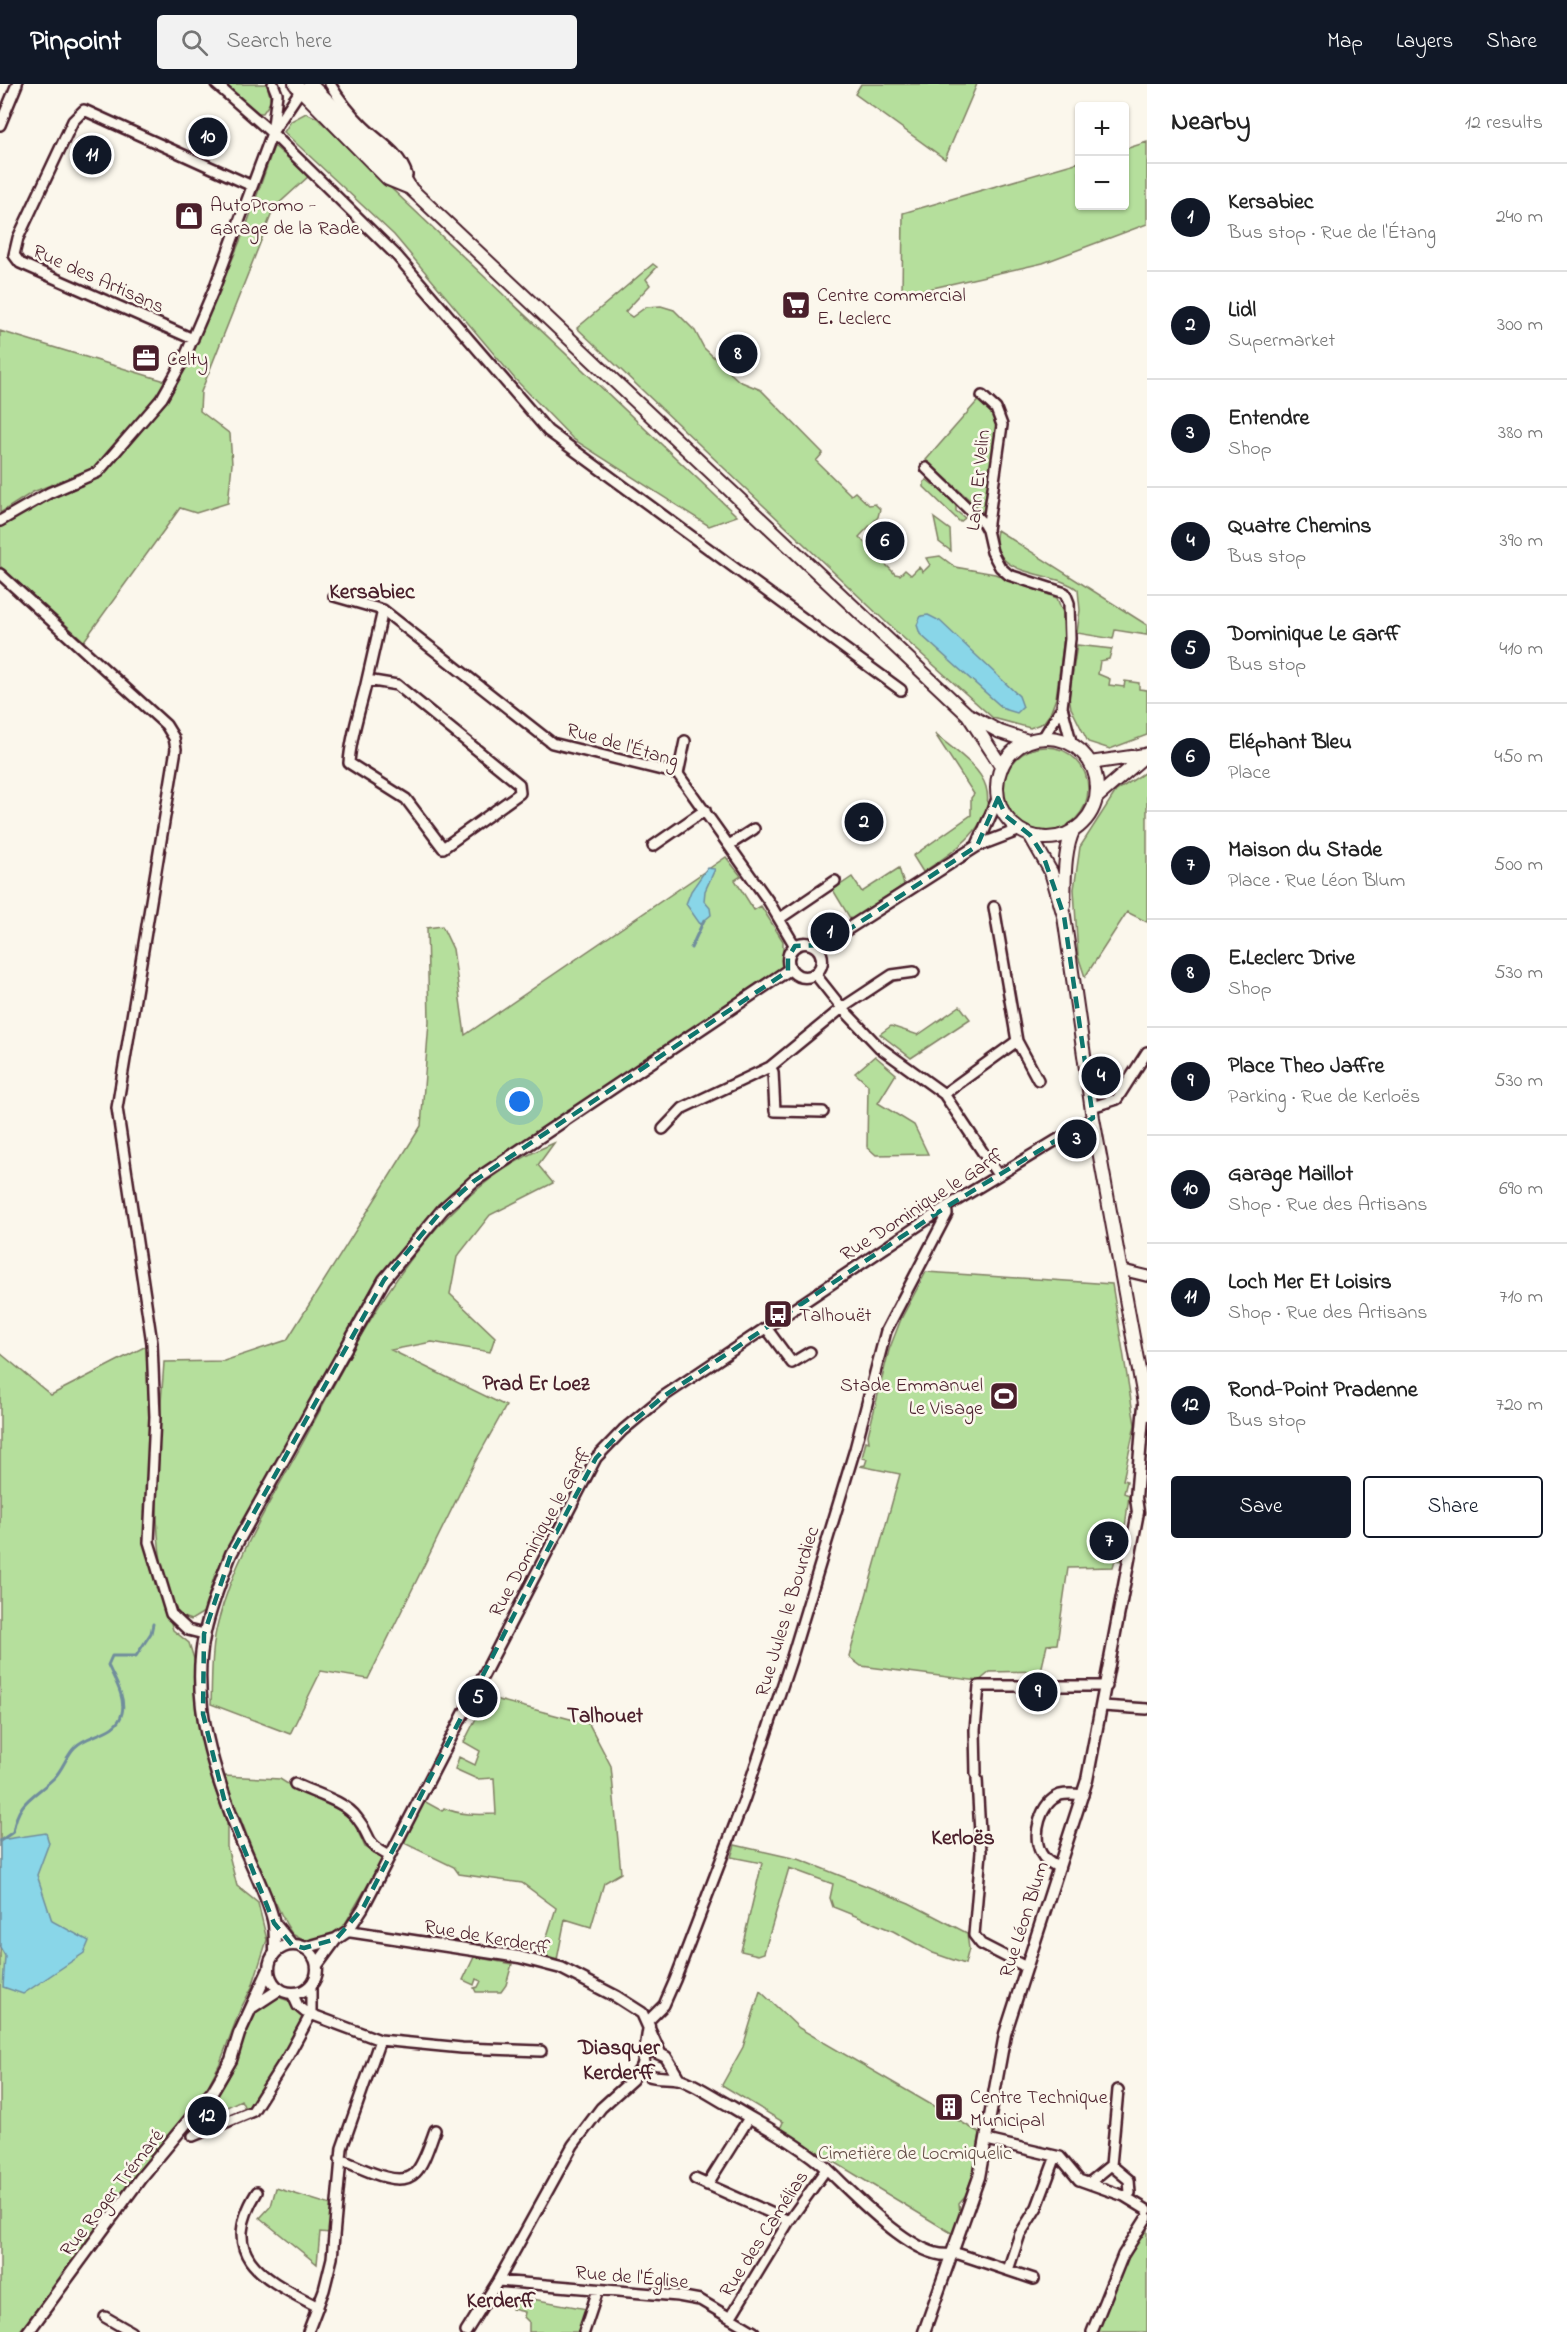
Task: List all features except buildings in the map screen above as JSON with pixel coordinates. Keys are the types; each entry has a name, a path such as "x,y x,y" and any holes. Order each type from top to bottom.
{"main road":[{"path":"301,84 397,166 411,189 968,715 1002,766"},
{"path":"968,715 1000,732 1028,741"},
{"path":"1096,798 1096,782 1090,763 1072,745 1058,739 1043,738 1028,741 1012,752 1002,766 997,782 998,798 1006,816 1025,832 1051,872 1064,916 1086,1065 1147,1414"},
{"path":"1090,763 1146,754"},
{"path":"1025,832 1053,837 1074,829 1083,822 1096,798 1146,754"},
{"path":"1064,916 1066,860 1074,829"}],"street":[{"path":"0,125 18,84"},
{"path":"216,84 272,133 397,256 548,431 901,690"},
{"path":"272,133 277,94 273,84"},
{"path":"0,521 49,493 99,472 162,398 193,339 214,289 272,133 298,94 301,84"},
{"path":"277,94 301,84"},
{"path":"330,84 344,105 364,127 402,160 411,189"},
{"name":"Rue des Artisans","path":"193,339 20,263 14,255 18,238 73,121 84,110 252,186"},
{"name":"Lann Er Velin","path":"982,396 996,409 1002,425 987,530 992,552 1000,567 1009,575 1065,593 1069,603 1070,639 1062,707"},
{"path":"926,468 987,530"},
{"path":"0,573 166,725 174,738 176,749 117,1108 152,1343 155,1418 149,1542 171,1614 188,1630 204,1634"},
{"path":"334,596 383,610 367,680 360,699 349,763 405,799 443,848 520,793 519,784 397,685 367,680"},
{"name":"Rue de l'Étang","path":"383,610 552,743 678,774 729,845 795,946"},
{"path":"1043,738 1062,707"},
{"path":"1062,707 1072,745"},
{"path":"678,774 685,741"},
{"path":"977,846 998,798"},
{"path":"653,846 705,810"},
{"path":"729,845 754,829"},
{"path":"818,948 977,846 1025,832"},
{"path":"779,919 835,881"},
{"path":"994,907 1017,1041 1038,1080"},
{"path":"810,943 818,948 822,962 815,974 804,978 790,969 788,958 795,946 810,943"},
{"path":"292,1945 274,1923 225,1799 212,1756 203,1714 201,1675 204,1634 217,1588 231,1554 384,1280 444,1209 474,1181 790,969"},
{"path":"663,1129 683,1108 770,1067 842,1008 892,975 914,972"},
{"path":"815,974 842,1008 879,1047 944,1094 998,1175"},
{"path":"944,1094 1017,1041"},
{"name":"Rue Dominique le Garff","path":"348,1931 390,1856 597,1458 623,1430 664,1396 946,1207 1117,1099 1147,1052"},
{"path":"770,1067 773,1072 775,1111 823,1112"},
{"name":"Rue Jules le Bourdiec","path":"649,2024 664,2005 675,1980 744,1800 791,1660 855,1449 886,1331 947,1214 946,1207"},
{"path":"1122,1270 1147,1276"},
{"path":"767,1329 792,1363 810,1352"},
{"name":"Rue Léon Blum","path":"924,2332 979,2176 1005,2034 1083,1795 1142,1509 1144,1401"},
{"path":"1026,1967 981,1944 974,1935 981,1852 975,1730 979,1686 1107,1686"},
{"path":"1103,1706 1147,1709"},
{"path":"295,1784 348,1810 357,1818 369,1843 390,1856"},
{"path":"1059,1868 1047,1862 1040,1852 1038,1830 1041,1815 1049,1802 1059,1796 1083,1795"},
{"path":"274,1923 275,1952 269,1969 272,1980 280,1989 292,1993 300,1993 311,1986"},
{"path":"275,1952 292,1945 304,1948 336,1939 348,1931"},
{"name":"Rue de Kerderff","path":"348,1931 539,1961 561,1968 617,1997 642,2013 649,2024 660,2053"},
{"path":"311,2014 311,1986 317,1975 317,1965 336,1939"},
{"path":"304,1948 317,1965"},
{"name":"Rue Roger Trémaré","path":"28,2332 140,2179 200,2110 231,2061 269,1969"},
{"path":"251,2008 280,1989"},
{"path":"292,1993 298,2006 311,2014 380,2040 462,2048 541,2051"},
{"name":"Rue Roger Trémaré","path":"193,2136 253,2111 288,2056 311,2014"},
{"path":"649,2024 644,2061 654,2076 679,2079 749,2118 827,2168 870,2212 904,2236 944,2256 959,2254 1034,2279"},
{"path":"308,2332 332,2258 340,2159 349,2124 380,2040"},
{"path":"466,2332 498,2281 573,2145 601,2108 632,2080 652,2052 666,2057 668,2065 679,2079"},
{"path":"632,2080 665,2072 668,2065"},
{"path":"1089,2183 1111,2165 1118,2090"},
{"path":"707,2185 749,2118"},
{"path":"340,2159 395,2181 406,2180 416,2173 435,2130"},
{"path":"987,2140 1060,2157 1079,2180 1124,2196 1147,2210"},
{"path":"1008,2270 1020,2234 1037,2207 1056,2156"},
{"path":"1111,2165 1129,2180 1130,2193 1124,2196"},
{"name":"Rue des Camélias","path":"730,2318 789,2221 827,2168"},
{"path":"695,2180 789,2221"},
{"path":"257,2192 241,2222 243,2244 253,2266 284,2289 318,2307"},
{"path":"1092,2332 1123,2255 1147,2217"},
{"name":"Rue de l'Église","path":"498,2281 700,2300 754,2332"},
{"path":"584,2332 598,2290"},
{"path":"105,2317 131,2332"}],"highlighted area":[{"path":"998,798 1006,816 1030,835 1043,855 1064,916 1093,1118 946,1207 664,1396 623,1430 596,1458 363,1908 336,1939 304,1948 292,1945 274,1923 224,1799 203,1714 204,1634 231,1554 384,1280 443,1209 474,1181 788,971 788,958 795,946 825,945 977,846"}],"green space":[{"path":"225,84 267,84 271,101 263,113 257,113"},
{"path":"861,84 977,84 945,159 855,94"},
{"path":"306,113 317,118 737,516 709,526 573,439 515,379 394,235 284,132 291,121"},
{"path":"1147,142 1147,224 1043,263 902,295 903,213 1075,163 1075,210 1129,210 1129,148"},
{"path":"274,146 309,176 274,208 201,392 200,411 230,434 232,464 228,503 196,513 180,508 84,641 0,566 0,528 18,514 103,476 160,408 198,340 246,227"},
{"path":"653,264 657,267 646,279 650,285 625,312 632,317 646,307 661,306 674,310 695,331 704,348 739,381 761,390 823,453 816,461 851,495 855,492 869,505 875,504 880,509 878,517 859,537 895,574 900,575 905,570 911,575 919,567 923,572 930,565 926,558 940,556 955,567 995,574 1057,598 1063,613 1064,638 1056,698 1050,714 1043,723 1030,728 993,718 889,625 577,328"},
{"path":"0,331 165,381 151,403 96,467 33,492 0,513"},
{"path":"982,396 996,418 998,427 984,513 926,460"},
{"path":"927,480 956,503 956,511 965,518 960,522 924,487 924,482"},
{"path":"934,518 950,530 951,551 939,542"},
{"path":"997,530 1147,625 1147,635 1115,630 1113,639 1077,633 1080,610 1078,590 1067,583 1025,571 1002,558 997,546"},
{"path":"1077,645 1112,649 1109,659 1100,661 1098,674 1110,679 1109,685 1124,687 1125,681 1139,683 1139,689 1147,690 1147,735 1110,749 1088,742 1071,708 1069,697"},
{"path":"935,734 978,772 986,787 988,801 978,827 968,838 923,872 913,856 971,815 971,798 974,794"},
{"path":"1038,747 1054,747 1070,754 1081,765 1088,781 1085,805 1076,819 1054,831 1038,831 1022,824 1011,813 1004,797 1004,781 1011,765 1022,754"},
{"path":"1147,771 1147,922 1127,912 1085,977 1078,956 1074,889 1080,847 1116,791"},
{"path":"726,857 741,876 735,880 754,910 761,906 783,941 783,966 465,1181 436,1208 379,1275 214,1577 204,1612 191,1620 180,1616 169,1592 161,1563 158,1529 158,1457 164,1362 224,1361 287,1340 421,1126 429,1022 427,928 442,926 453,949 465,1035"},
{"path":"899,868 904,885 851,920 833,890 852,877 862,892"},
{"path":"960,1006 970,1019 911,1058 880,1034 891,1026 918,1035"},
{"path":"875,1056 896,1074 878,1103 914,1125 928,1154 876,1155 867,1147 868,1085 855,1073"},
{"path":"554,1143 538,1165 553,1183 490,1215 457,1257 450,1294 495,1337 490,1352 432,1342 391,1350 506,1406 474,1464 368,1679 321,1671 290,1734 211,1704 214,1642 233,1576 265,1510 374,1313 402,1271 433,1232 468,1196 508,1166"},
{"path":"926,1272 1112,1284 1135,1425 1123,1480 1127,1481 1124,1493 1129,1495 1121,1561 1115,1560 1113,1567 1068,1568 1057,1644 1047,1645 1041,1671 990,1672 979,1681 861,1666 849,1657 900,1474 860,1466 865,1465 867,1459 862,1458 866,1441 869,1442 868,1435 889,1350 901,1319"},
{"path":"152,1343 149,1542 173,1630 189,1643 196,1665 196,1712 210,1775 227,1823 227,1847 237,1886 258,1903 267,1940 252,1987 208,2086 19,2332 0,2332 0,1353 51,1395"},
{"path":"487,1697 589,1724 611,1766 621,1873 604,1883 591,1927 565,1919 557,1960 541,1955 556,1908 522,1883 459,1874 454,1867 404,1843 424,1801 442,1811 444,1808 468,1814 496,1814 494,1778 477,1779 455,1769 459,1757 475,1765 480,1751 464,1742"},
{"path":"224,1776 280,1779 302,1793 339,1810 353,1821 365,1847 384,1857 342,1929 330,1936 309,1941 292,1934 263,1877"},
{"path":"735,1845 801,1860 909,1903 967,1933 969,1949 965,1964 933,1953 893,1931 833,1907 830,1898 833,1884 789,1868 764,1953 758,1955 741,1951 762,1863 731,1857"},
{"path":"474,1957 512,1964 506,1985 501,1992 476,1992 474,1988 478,1987 481,1981 476,1979 474,1985 463,1980"},
{"name":"Cimetière de Locmiquelic","path":"760,1991 799,2028 980,2133 973,2175 965,2196 959,2203 960,2213 953,2234 780,2129 783,2122 722,2085 743,2047"},
{"path":"278,1997 292,2002 305,2021 247,2113 241,2100 225,2108 230,2120 206,2130 200,2123 202,2118 207,2119 212,2114 207,2111 230,2076 253,2017 259,2008"},
{"path":"276,2188 331,2205 330,2233 320,2232 317,2264 260,2218 271,2206"},
{"path":"1147,2227 1147,2332 1095,2332 1134,2241"},
{"path":"516,2296 587,2309 579,2332 529,2332 529,2322 524,2317 525,2312 512,2309"}],"water":[{"path":"928,615 940,621 1019,696 1023,707 1017,713 1004,709 920,634 917,625 921,616"},
{"path":"707,868 715,869 705,891 704,901 710,908 711,915 700,924 686,904 691,891"},
{"path":"46,1833 49,1843 37,1875 52,1921 89,1941 84,1953 23,1994 3,1987 5,1956 0,1947 0,1840"}],"waterway":[{"path":"691,948 704,920"},
{"path":"0,1841 13,1832 15,1821 23,1806 54,1778 75,1747 108,1730 119,1720 123,1707 122,1701 119,1688 108,1665 112,1656 136,1656 151,1633 153,1624"}],"place":[{"name":"Garage Maillot","path":"208,137"},
{"name":"Loch Mer Et Loisirs","path":"92,155"},
{"name":"AutoPromo - Garage de la Rade","path":"189,216"},
{"name":"Centre commercial E. Leclerc","path":"796,305"},
{"name":"E.Leclerc Drive","path":"738,354"},
{"name":"Celty","path":"146,358"},
{"name":"Eléphant Bleu","path":"885,541"},
{"name":"Lidl","path":"864,822"},
{"name":"Kersabiec","path":"830,932"},
{"name":"Quatre Chemins","path":"1101,1076"},
{"name":"Entendre","path":"1077,1139"},
{"name":"Talhouët","path":"778,1314"},
{"name":"Stade Emmanuel Le Visage","path":"1004,1396"},
{"name":"Maison du Stade","path":"1109,1541"},
{"name":"Place Theo Jaffre","path":"1038,1692"},
{"name":"Dominique Le Garff","path":"478,1698"},
{"name":"Centre Technique Municipal","path":"949,2107"},
{"name":"Rond-Point Pradenne","path":"207,2116"}],"district":[{"name":"Kersabiec","path":"372,590"},
{"name":"Prad Er Loez","path":"536,1383"},
{"name":"Talhouet","path":"605,1715"},
{"name":"Kerloës","path":"963,1836"},
{"name":"Diasquer Kerderff","path":"619,2058"},
{"name":"Kerderff","path":"501,2300"}]}
